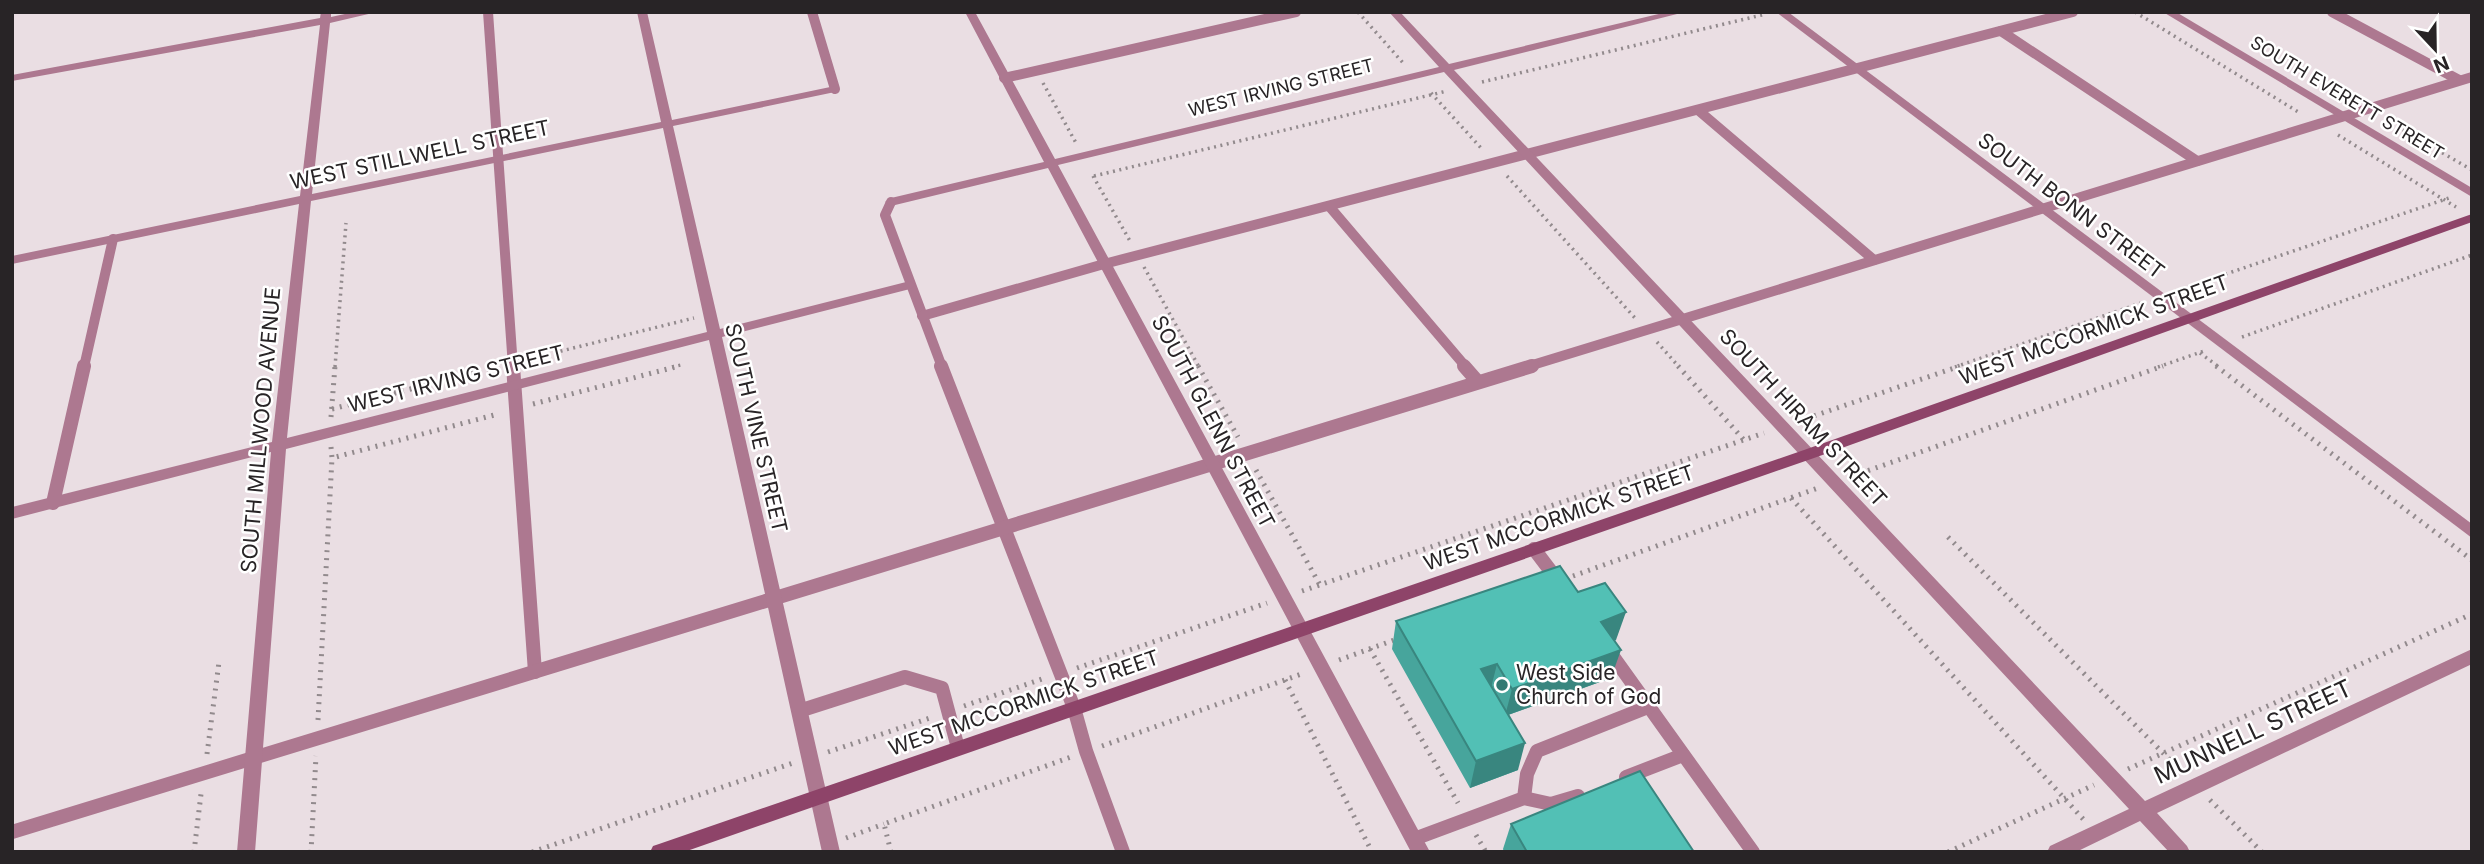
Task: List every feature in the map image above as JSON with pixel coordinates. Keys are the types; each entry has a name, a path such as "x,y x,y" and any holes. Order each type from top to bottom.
{"street":[{"path":"12,78 326,16 372,12"},
{"name":"SOUTH VINE STREET","path":"642,12 831,852"},
{"name":"SOUTH GLENN STREET","path":"970,12 1418,845"},
{"name":"SOUTH HIRAM STREET","path":"1394,12 2181,852"},
{"name":"WEST IRVING STREET","path":"891,202 1680,12"},
{"name":"SOUTH BONN STREET","path":"1781,12 2472,532"},
{"name":"SOUTH EVERETT STREET","path":"2168,12 2470,192"},
{"name":"SOUTH MILLWOOD AVENUE","path":"246,852 279,446 326,16"},
{"name":"WEST STILLWELL STREET","path":"12,260 835,89"},
{"name":"WEST MCCORMICK STREET","path":"659,852 1809,454 2472,218"},
{"name":"WEST IRVING STREET","path":"12,513 910,285"},
{"name":"MUNNELL STREET","path":"2056,852 2472,656"}],"lane":[{"path":"488,12 535,672"},
{"path":"812,12 835,89"},
{"path":"1004,78 1296,12"},
{"path":"922,316 1104,264 2073,12"},
{"path":"2332,12 2466,79"},
{"path":"2001,31 2197,161"},
{"path":"12,832 2466,79"},
{"path":"1698,110 1874,260"},
{"path":"891,202 885,215 1074,708 1086,751 1123,852"},
{"path":"1329,206 1478,382"},
{"path":"52,503 113,239"},
{"path":"1534,548 1571,598"},
{"path":"1605,645 1753,852"},
{"path":"799,711 905,677 942,688 958,748"},
{"path":"1524,798 1527,774 1537,751 1648,707"},
{"path":"1606,785 1683,755"},
{"path":"1418,845 1468,819 1524,798 1551,804 1578,796"}],"path":[{"path":"1358,12 1744,440"},
{"path":"1094,176 1772,12"},
{"path":"1042,82 1320,585"},
{"path":"532,852 2470,192"},
{"path":"311,852 332,458 330,433 346,223"},
{"path":"1558,581 2472,256"},
{"path":"2199,352 2472,560"},
{"path":"332,458 681,365"},
{"path":"1791,498 2096,833"},
{"path":"1948,537 2262,852"},
{"path":"1948,852 2472,614"},
{"path":"891,852 884,824 1408,635"},
{"path":"1370,649 1486,852"},
{"path":"1285,680 1372,852"}],"building":[{"name":"West Side Church of God","path":"1560,566 1578,592 1605,583 1626,612 1601,622 1621,650 1512,689 1497,664 1481,669 1525,743 1476,761 1396,621"},
{"path":"1640,771 1694,852 1527,852 1511,824"}],"place":[{"name":"West Side Church of God","path":"1502,685"}]}
